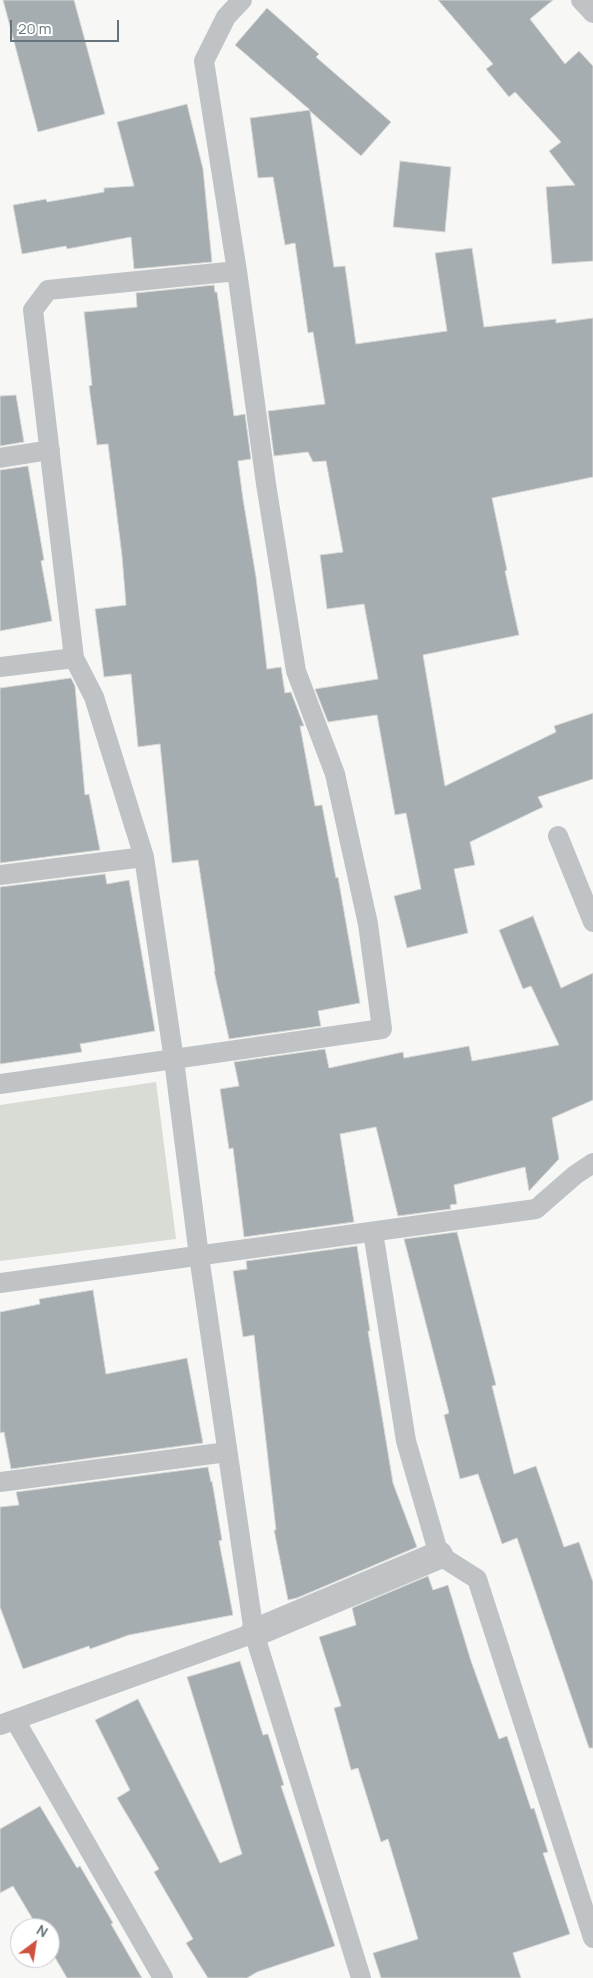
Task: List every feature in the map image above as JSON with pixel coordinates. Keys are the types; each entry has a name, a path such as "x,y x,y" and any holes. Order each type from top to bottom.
{"street":[{"path":"254,1634 439,1555"}],"lane":[{"path":"0,1084 382,1029 368,924 336,774 296,671 266,484 237,271 204,61 226,17 242,0"},
{"path":"581,0 593,13"},
{"path":"237,271 48,290 33,310 74,658 94,697 144,857 254,1634 361,1978"},
{"path":"0,458 50,450"},
{"path":"0,667 74,658"},
{"path":"558,836 593,922"},
{"path":"0,875 144,857"},
{"path":"0,1282 536,1209 575,1175 593,1163"},
{"path":"373,1232 406,1441 439,1555 477,1578 593,1938"},
{"path":"0,1482 227,1452"},
{"path":"163,1978 7,1722 254,1634"}],"shaded area":[{"path":"156,1082 176,1239 0,1261 0,1105"}],"building":[{"path":"3,0 74,0 105,114 38,132"},
{"path":"438,0 553,0 530,19 565,64 579,51 593,66 593,261 552,264 546,187 575,185 549,151 561,142 515,92 509,97 486,69 493,64"},
{"path":"267,8 319,54 316,57 391,122 361,156 310,111 334,267 345,266 356,344 447,331 435,253 472,248 484,327 556,319 556,323 593,318 593,477 492,498 519,635 423,655 445,786 556,732 554,726 593,713 593,779 538,797 543,807 470,842 475,865 454,869 468,933 407,948 394,896 421,889 406,813 395,815 377,715 328,722 315,689 378,679 364,604 327,609 320,555 343,552 326,461 313,462 308,452 274,456 268,411 325,404 313,332 308,333 295,243 285,245 273,177 258,178 250,118 310,110 235,45"},
{"path":"187,104 203,169 212,262 134,269 131,237 67,249 66,246 22,254 13,205 46,199 47,202 104,192 104,188 134,186 117,122"},
{"path":"400,161 451,167 445,232 393,227"},
{"path":"214,285 215,292 217,292 234,416 245,414 251,459 238,461 256,577 267,669 281,667 285,693 291,692 304,726 300,726 315,806 322,805 336,878 338,877 360,1003 318,1011 321,1026 229,1039 214,971 198,860 172,863 160,744 138,747 131,674 104,677 95,609 126,605 108,444 97,445 89,386 92,385 84,312 137,307 136,293"},
{"path":"16,395 24,442 0,446 0,396"},
{"path":"28,466 44,560 41,561 52,621 0,631 0,470"},
{"path":"71,678 75,686 85,795 89,794 100,850 0,863 0,688"},
{"path":"105,874 107,884 129,880 155,1031 80,1044 82,1052 0,1064 0,887"},
{"path":"533,916 561,988 593,973 593,1100 552,1118 559,1159 529,1191 525,1167 454,1185 457,1204 450,1205 451,1209 398,1216 376,1127 340,1134 354,1222 244,1237 233,1148 229,1149 220,1089 239,1086 234,1062 325,1049 329,1068 403,1052 404,1058 469,1046 472,1061 559,1045 531,986 523,989 499,930"},
{"path":"457,1232 496,1385 492,1386 514,1474 536,1466 564,1547 579,1542 593,1582 593,1748 589,1748 517,1538 502,1544 478,1474 460,1479 444,1415 449,1413 404,1239"},
{"path":"357,1246 370,1331 368,1331 393,1483 417,1547 297,1598 288,1600 274,1530 276,1530 254,1335 243,1337 233,1271 247,1269 246,1261"},
{"path":"93,1290 106,1374 187,1358 203,1443 11,1469 4,1432 0,1433 0,1312 40,1304 39,1299"},
{"path":"208,1467 222,1540 219,1541 233,1615 129,1635 90,1649 89,1646 23,1669 0,1607 0,1507 19,1505 16,1492"},
{"path":"428,1576 433,1590 448,1585 471,1661 499,1739 507,1736 531,1809 534,1808 548,1852 543,1853 570,1934 513,1953 521,1978 381,1978 373,1953 418,1939 388,1839 381,1842 358,1768 351,1770 334,1708 341,1706 319,1637 356,1625 352,1608"},
{"path":"240,1661 263,1735 268,1734 284,1785 281,1786 335,1946 257,1972 247,1978 208,1978 186,1943 193,1939 154,1872 159,1869 117,1798 130,1790 95,1720 138,1699 220,1863 242,1854 187,1677"},
{"path":"40,1806 77,1868 80,1866 142,1978 67,1978 60,1966 60,1918 32,1918 13,1886 0,1893 0,1829"}]}
